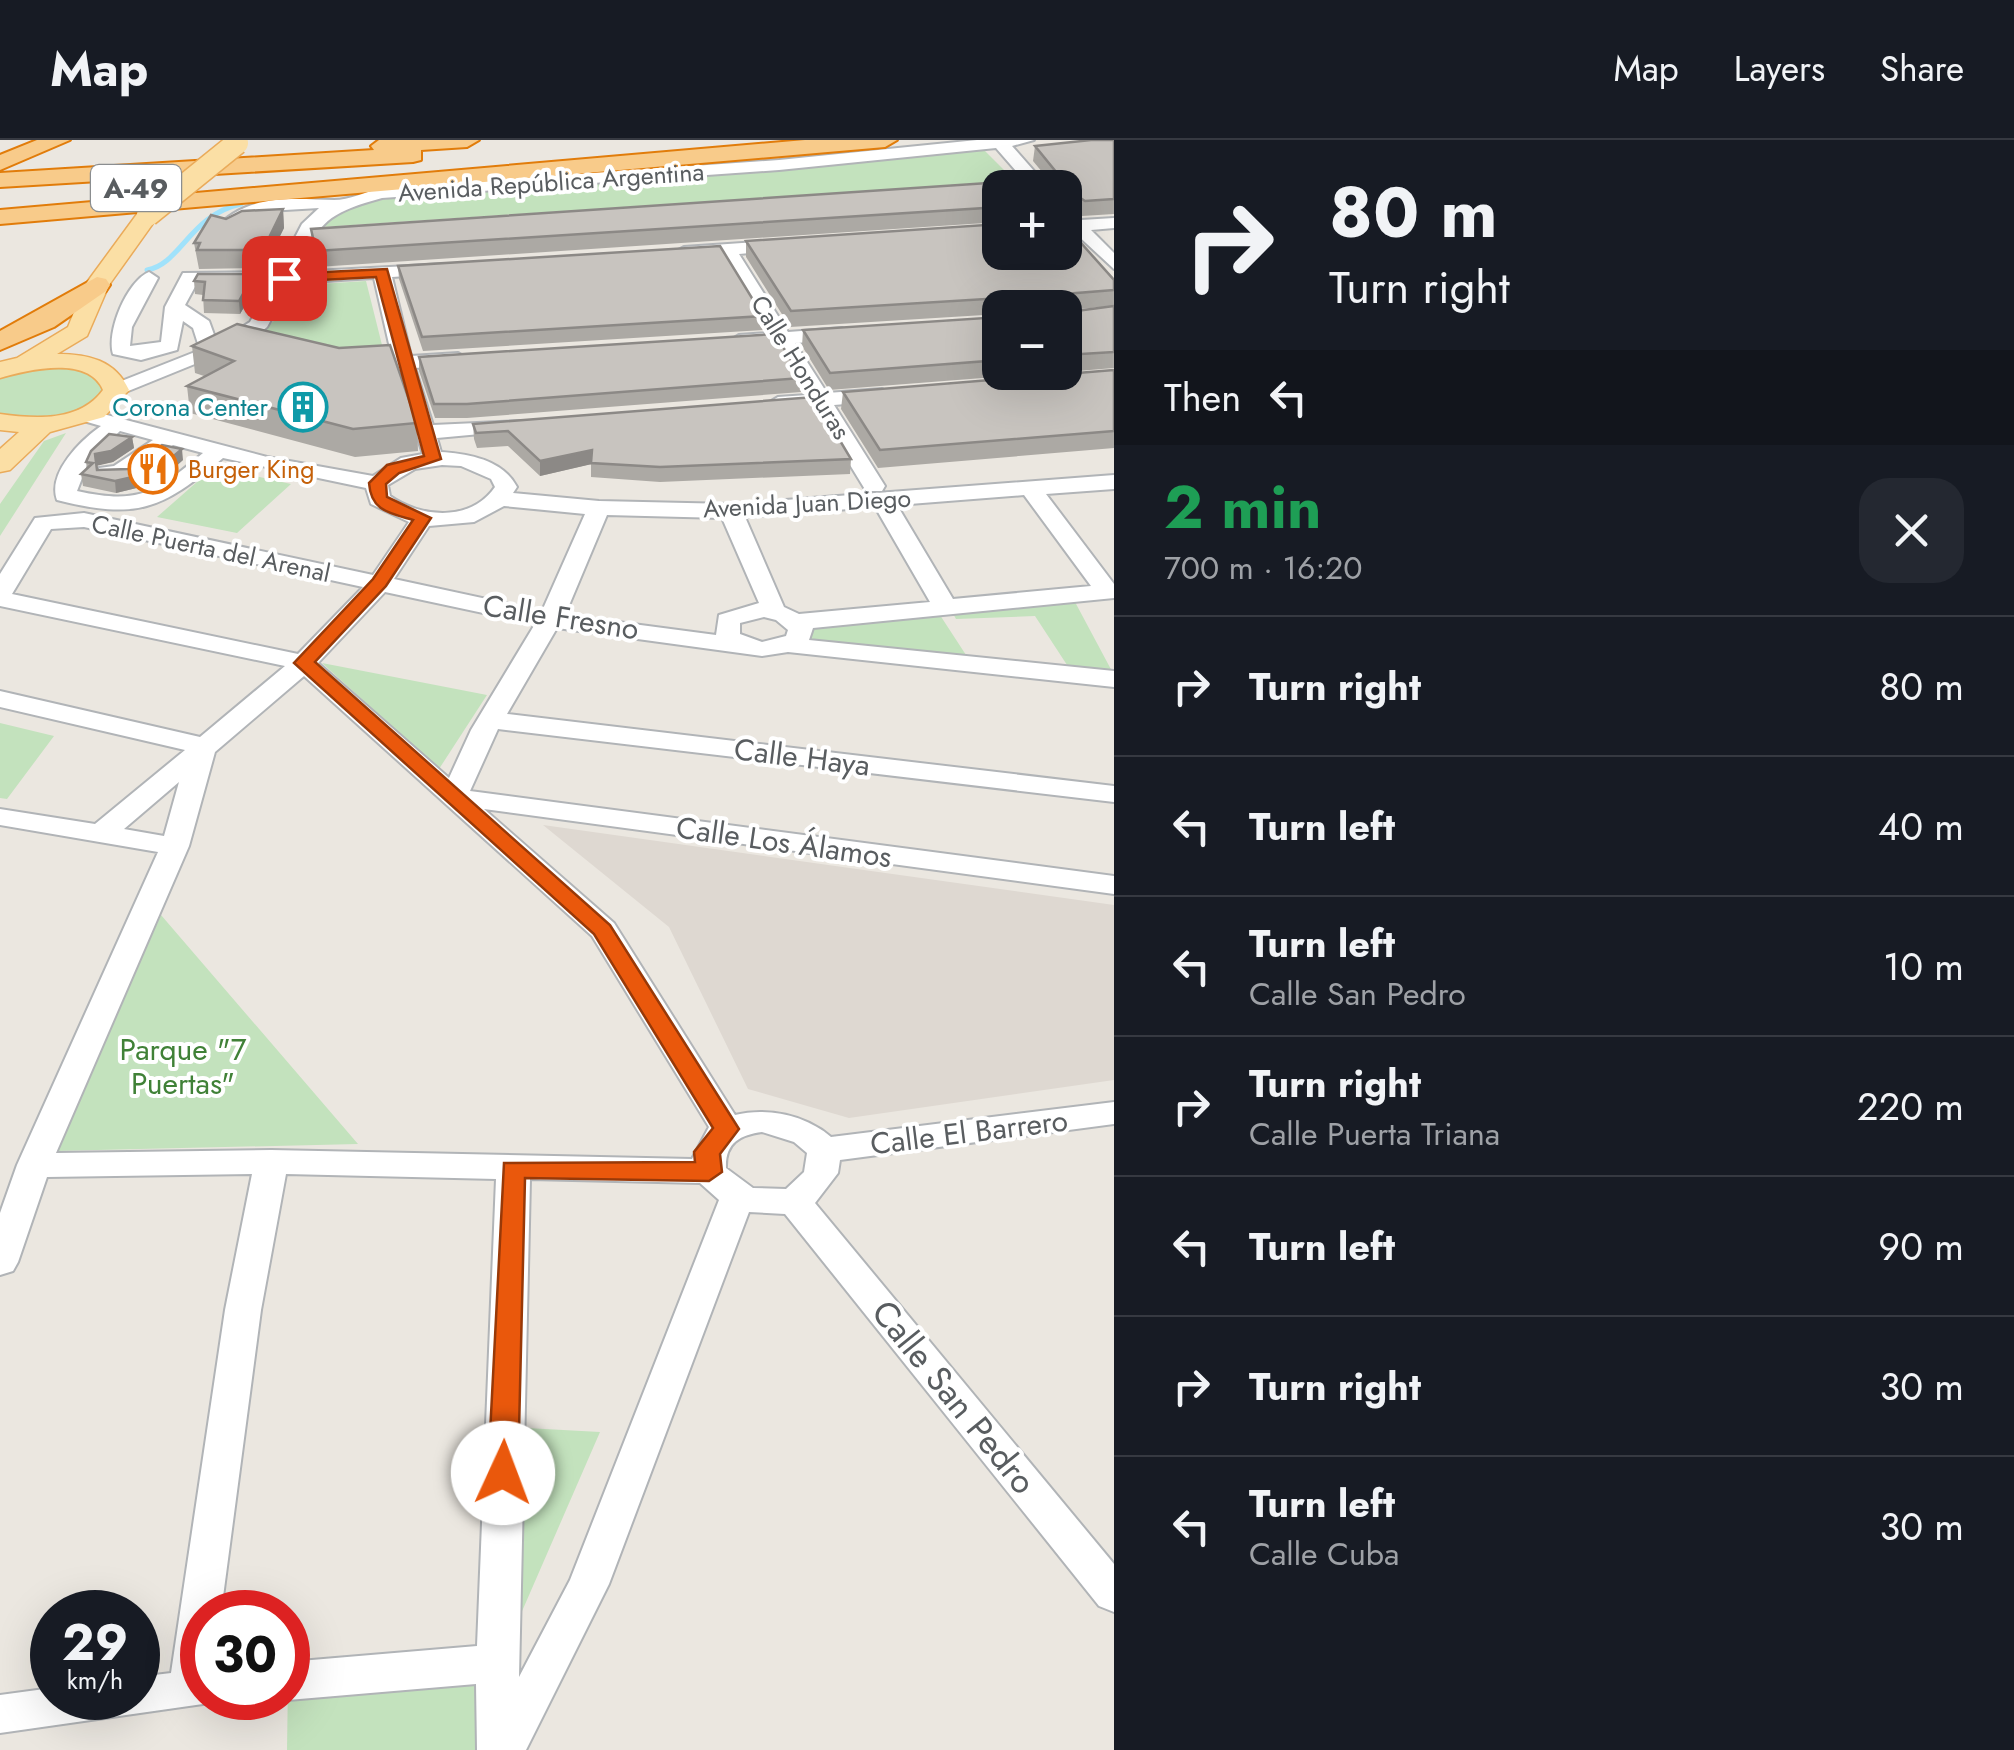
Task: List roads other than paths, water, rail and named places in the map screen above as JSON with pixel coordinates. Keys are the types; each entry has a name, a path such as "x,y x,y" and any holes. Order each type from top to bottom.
{"highway":[{"path":"0,163 58,140"},
{"path":"168,145 248,154 467,140"},
{"path":"566,143 603,140"},
{"name":"A-49","path":"0,195 273,180 762,140"},
{"path":"0,216 885,140"},
{"name":"A-49","path":"0,180 492,149"},
{"path":"0,342 44,321 97,285"}],"main road":[{"path":"13,367 78,331 97,285 148,216 240,141"},
{"path":"78,331 103,382"},
{"path":"13,367 103,382"},
{"path":"0,422 43,424 84,416 103,382"},
{"path":"0,464 43,424"}],"street":[{"name":"Avenida República Argentina","path":"103,382 210,352 240,338 261,323 312,218 336,205 381,193 779,165 1026,140"},
{"path":"1000,142 1025,170"},
{"path":"223,230 257,205 336,205"},
{"path":"1082,223 1114,225"},
{"path":"303,234 327,232"},
{"path":"1082,234 1114,263"},
{"path":"671,252 813,243"},
{"name":"Calle Honduras","path":"726,249 945,606"},
{"path":"148,278 122,327 120,350 142,354 170,346 175,307 190,276 284,278 460,267"},
{"path":"382,272 403,363 433,459"},
{"path":"175,307 202,326 210,352"},
{"path":"722,342 862,333"},
{"path":"240,338 273,348"},
{"path":"326,362 483,358"},
{"path":"103,382 280,454 385,476"},
{"path":"762,405 899,394"},
{"path":"84,416 219,450 385,476 433,459 487,467 500,475 503,493 472,514 423,518 388,507 379,499 385,476"},
{"path":"427,432 545,422"},
{"path":"112,428 96,439 67,474 65,494 140,506 158,501 219,450"},
{"path":"108,473 120,472 171,437"},
{"name":"Avenida Juan Diego","path":"503,493 599,508 732,511 1114,467"},
{"name":"Avenida Juan Diego","path":"503,493 734,497 1114,482"},
{"path":"1030,488 1111,592"},
{"path":"454,797 490,720 550,620 599,508"},
{"path":"732,511 787,626"},
{"path":"102,834 304,663 380,582 423,518"},
{"name":"Calle Puerta del Arenal","path":"0,597 43,523 84,520 380,582"},
{"path":"744,646 725,632 728,620 742,612 755,565"},
{"name":"Calle Fresno","path":"380,582 550,620 767,649 787,626"},
{"path":"787,626 945,606 1111,592"},
{"path":"0,597 304,663 602,930 726,1129"},
{"path":"742,612 787,626 1114,679"},
{"path":"0,699 203,746"},
{"name":"Calle Haya","path":"490,720 1114,794"},
{"path":"0,1262 34,1165 175,846 203,746"},
{"name":"Calle Los Álamos","path":"454,797 1114,885"},
{"path":"4,824 175,846"},
{"name":"Calle El Barrero","path":"824,1150 1114,1113"},
{"path":"34,1165 271,1162 513,1169 723,1184 757,1203 793,1200 820,1180 824,1150 783,1124 763,1121 726,1129 707,1152 723,1184 590,1584 501,1750"},
{"path":"209,1590 244,1310 271,1162"},
{"path":"501,1750 497,1664 513,1169"},
{"name":"Calle San Pedro","path":"793,1200 1114,1594"},
{"path":"310,1679 497,1664"},
{"path":"0,1714 30,1710"}],"waterway":[{"path":"147,270 169,259 210,218 241,204"}],"place":[{"name":"Corona Center","path":"303,407"},
{"name":"Burger King","path":"153,469"}],"park label":[{"name":"Parque \"7 Puertas\"","path":"183,1066"}]}
